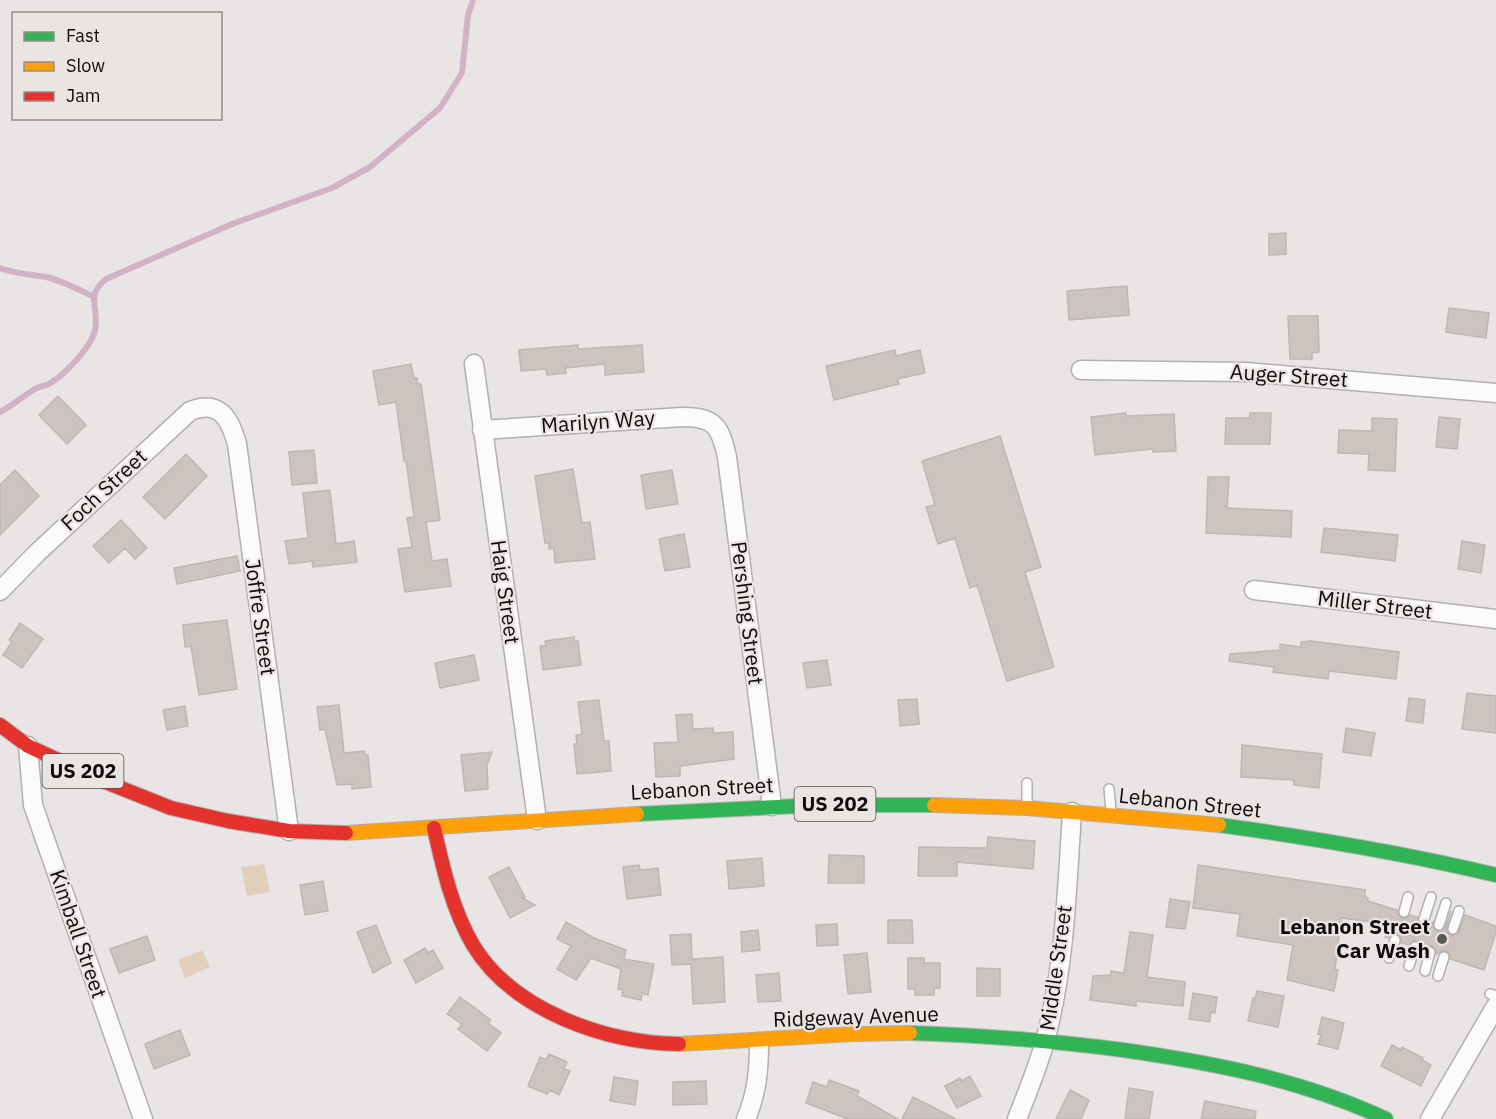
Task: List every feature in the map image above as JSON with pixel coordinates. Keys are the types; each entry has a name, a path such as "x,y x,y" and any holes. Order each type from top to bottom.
{"main road":[{"name":"Lebanon Street","path":"0,725 28,746 103,781 171,808 228,821 289,831 350,833 772,806 919,804 1027,808 1220,825 1338,842 1445,867 1496,875"},
{"name":"Ridgeway Avenue","path":"434,828 451,898 472,942 487,964 500,978 533,1002 572,1022 600,1032 640,1042 684,1044 894,1033 1045,1041 1118,1049 1264,1075 1319,1091 1386,1119"}],"street":[{"name":"Haig Street","path":"474,364 537,820"},
{"name":"Auger Street","path":"1081,370 1246,372 1496,393"},
{"name":"Foch Street","path":"0,591 37,553 190,411 206,407 217,409"},
{"name":"Joffre Street","path":"217,409 225,415 237,444 289,831"},
{"name":"Marilyn Way","path":"482,430 682,417 705,418 713,423"},
{"name":"Pershing Street","path":"713,423 720,431 727,457 772,806"},
{"name":"Miller Street","path":"1254,590 1496,619"},
{"name":"Kimball Street","path":"28,746 33,805 143,1119"},
{"name":"Middle Street","path":"1017,1119 1045,1041 1052,1011 1064,930 1072,812"},
{"path":"1430,1119 1494,1003"},
{"path":"746,1119 759,1079 759,1041"}],"lane":[{"path":"1027,808 1028,783"},
{"path":"1109,789 1112,816"},
{"path":"1404,912 1408,897"},
{"path":"1424,919 1431,897"},
{"path":"1439,924 1446,903"},
{"path":"1453,929 1459,911"},
{"path":"1389,958 1395,940"},
{"path":"1409,966 1415,947"},
{"path":"1425,971 1430,952"},
{"path":"1438,976 1444,957"}],"shaded area":[{"path":"264,864 270,892 247,896 241,867"},
{"path":"202,950 210,967 185,978 178,960"}],"building":[{"path":"1286,233 1286,254 1269,255 1269,234"},
{"path":"1127,286 1129,315 1069,320 1067,291"},
{"path":"1449,308 1489,313 1486,338 1446,332"},
{"path":"1288,316 1318,316 1319,352 1312,353 1312,359 1290,359"},
{"path":"578,345 578,349 642,345 644,372 605,375 605,364 565,368 566,373 547,375 546,369 521,371 519,350"},
{"path":"895,350 896,356 920,350 925,373 897,379 899,384 834,400 826,366"},
{"path":"411,364 414,378 417,378 418,384 421,384 440,520 426,522 432,561 447,559 451,586 405,592 398,549 412,547 407,518 414,517 406,461 404,461 396,402 379,405 373,371"},
{"path":"58,396 86,425 67,444 39,415"},
{"path":"1126,413 1126,416 1174,414 1176,451 1153,452 1153,449 1095,455 1091,417"},
{"path":"1250,413 1271,413 1270,444 1225,444 1226,418 1250,418"},
{"path":"1439,417 1460,419 1457,449 1436,447"},
{"path":"1372,418 1397,419 1395,471 1368,470 1369,454 1338,453 1339,430 1372,431"},
{"path":"1000,436 1041,567 1025,572 1054,667 1007,681 977,585 970,588 955,538 938,544 926,507 935,505 922,461"},
{"path":"314,450 317,483 292,485 289,452"},
{"path":"186,454 207,476 165,519 143,497"},
{"path":"573,469 582,523 590,522 595,559 555,563 554,548 549,549 549,543 545,543 535,476"},
{"path":"15,470 39,496 0,535 0,485"},
{"path":"672,470 678,504 646,509 641,475"},
{"path":"1208,477 1229,477 1227,508 1292,511 1291,537 1206,533"},
{"path":"330,490 336,544 354,541 357,562 313,567 312,561 289,564 285,541 308,538 303,493"},
{"path":"121,520 147,548 135,559 125,548 109,563 93,546"},
{"path":"1324,528 1398,535 1395,561 1321,552"},
{"path":"684,534 690,567 665,571 659,539"},
{"path":"1462,541 1485,545 1481,573 1458,569"},
{"path":"237,556 240,571 177,584 174,568"},
{"path":"227,620 237,689 199,695 191,646 185,647 183,625"},
{"path":"20,623 43,639 22,668 3,655 12,642 9,640"},
{"path":"574,637 574,642 578,641 581,665 543,670 540,646 546,646 545,641"},
{"path":"1311,641 1399,652 1396,679 1329,671 1328,679 1273,672 1274,667 1229,661 1230,654 1280,650 1280,644 1301,647 1301,642"},
{"path":"474,655 479,680 440,688 435,663"},
{"path":"827,660 831,685 807,688 803,663"},
{"path":"1467,693 1496,696 1496,733 1462,729"},
{"path":"1409,698 1425,700 1423,723 1406,721"},
{"path":"917,699 919,724 900,726 898,700"},
{"path":"599,700 604,741 609,741 611,771 577,774 574,744 577,744 576,735 582,734 578,702"},
{"path":"339,705 344,753 364,751 365,755 368,755 371,787 352,789 352,784 337,785 325,729 320,730 317,707"},
{"path":"185,706 188,726 167,730 163,710"},
{"path":"692,714 693,729 713,728 713,733 733,732 734,759 680,766 680,776 656,777 654,743 678,742 676,715"},
{"path":"1346,728 1375,733 1371,756 1343,752"},
{"path":"1242,745 1322,754 1319,788 1294,785 1294,780 1241,777"},
{"path":"492,752 487,765 488,789 465,791 461,755"},
{"path":"988,837 1035,841 1033,869 957,862 957,876 918,876 919,847 987,848"},
{"path":"829,855 864,856 864,883 828,883"},
{"path":"762,858 764,886 729,889 727,861"},
{"path":"639,865 640,870 658,868 661,895 627,899 623,867"},
{"path":"1198,865 1365,890 1365,897 1368,901 1397,910 1402,918 1410,915 1418,917 1421,925 1433,922 1433,927 1438,932 1445,928 1451,911 1446,930 1451,936 1459,932 1465,915 1496,926 1496,932 1484,970 1450,959 1447,951 1436,954 1432,946 1421,949 1418,941 1413,941 1409,945 1401,943 1397,933 1388,938 1385,937 1389,924 1341,918 1335,969 1338,970 1334,991 1287,980 1293,945 1237,936 1240,914 1193,908"},
{"path":"509,867 525,897 522,898 535,905 510,918 489,877"},
{"path":"323,881 328,911 305,915 300,885"},
{"path":"1170,899 1190,902 1185,929 1166,927"},
{"path":"888,920 912,920 913,943 888,943"},
{"path":"566,922 594,938 626,950 624,959 654,964 648,995 642,993 641,1000 622,996 623,990 618,989 621,969 591,958 576,980 557,969 571,946 557,939"},
{"path":"837,924 838,945 817,946 816,925"},
{"path":"376,925 391,963 373,973 357,932"},
{"path":"758,930 760,950 742,952 741,932"},
{"path":"1130,932 1153,935 1147,977 1185,982 1183,1006 1136,1001 1136,1006 1090,1000 1093,976 1111,975 1111,971 1124,973"},
{"path":"691,934 692,959 723,957 725,1002 693,1004 691,964 672,965 670,935"},
{"path":"147,936 155,960 119,973 110,949"},
{"path":"425,948 428,953 433,950 443,968 416,983 404,960"},
{"path":"867,953 871,992 848,994 844,955"},
{"path":"908,958 924,958 924,963 940,963 940,988 934,988 934,995 915,995 915,989 908,989"},
{"path":"977,968 1000,969 1000,996 977,996"},
{"path":"779,973 781,1001 758,1002 756,975"},
{"path":"1257,991 1284,996 1278,1027 1248,1021 1253,998"},
{"path":"1193,993 1217,997 1215,1013 1211,1012 1210,1022 1189,1019"},
{"path":"460,997 491,1020 488,1023 501,1033 487,1051 458,1029 462,1024 447,1014"},
{"path":"1322,1017 1344,1023 1338,1049 1318,1044"},
{"path":"180,1030 190,1055 154,1069 145,1044"},
{"path":"1392,1045 1401,1050 1402,1047 1431,1065 1421,1086 1381,1066"},
{"path":"549,1054 567,1062 564,1069 570,1071 559,1095 550,1090 547,1094 528,1086 540,1057 546,1060"},
{"path":"970,1076 981,1096 957,1108 945,1086 960,1078 962,1081"},
{"path":"614,1077 638,1081 635,1105 610,1101"},
{"path":"829,1080 859,1091 857,1096 898,1119 848,1119 806,1103 813,1082 827,1087"},
{"path":"706,1081 707,1104 673,1105 673,1082"},
{"path":"1129,1088 1153,1092 1149,1119 1125,1119"},
{"path":"1070,1090 1089,1100 1081,1119 1056,1119"},
{"path":"913,1097 956,1119 902,1119"},
{"path":"1205,1101 1256,1111 1255,1119 1201,1119"}],"waterway":[{"path":"0,412 35,389 57,378 84,351 95,330 94,298 99,285 106,279 232,224 332,188 370,167 440,108 462,73 468,15 473,0"},
{"path":"0,268 46,277 94,297"}],"traffic: fast":[{"path":"637,814 819,805 934,805"},
{"path":"1219,825 1358,847 1496,875"},
{"path":"910,1033 1043,1041 1191,1061 1290,1083 1355,1105 1386,1119"}],"traffic: slow":[{"path":"934,805 1027,808 1219,825"},
{"path":"346,833 637,814"},
{"path":"679,1044 910,1033"}],"traffic: jam":[{"path":"0,725 28,746 103,781 171,808 228,821 289,831 346,833"},
{"path":"434,828 459,917 473,945 490,968 512,988 536,1005 592,1030 622,1038 679,1044"}],"place":[{"name":"Lebanon Street Car Wash","path":"1442,939"}]}
